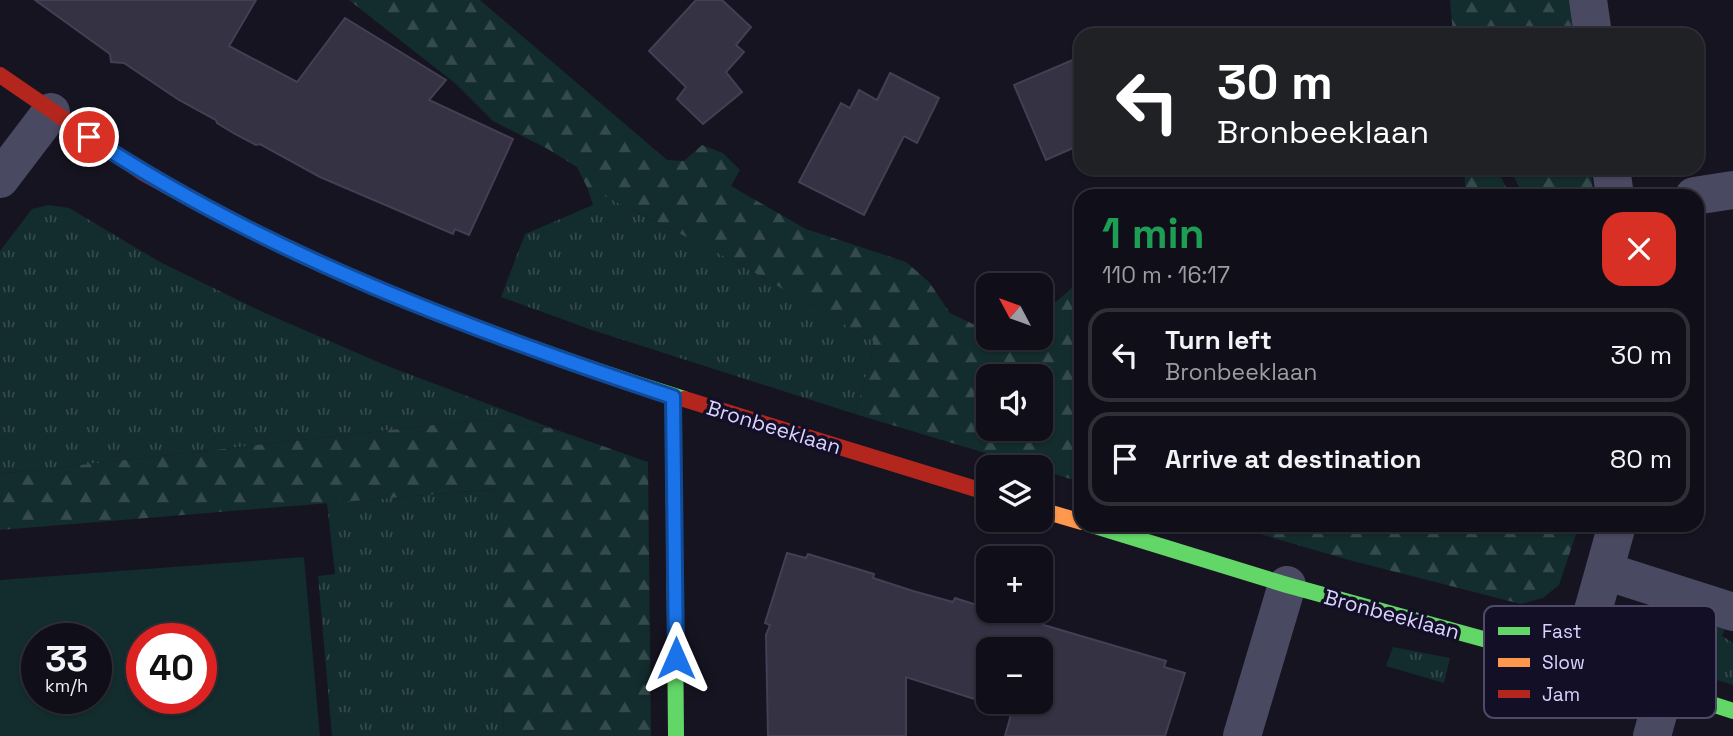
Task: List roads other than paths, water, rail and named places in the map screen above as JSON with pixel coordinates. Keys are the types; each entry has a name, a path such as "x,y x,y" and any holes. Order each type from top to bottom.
{"street":[{"path":"1588,0 1592,28"},
{"name":"Bronbeeklaan","path":"0,75 145,174 274,243 407,300 554,357 673,397 976,490"},
{"path":"0,179 51,112"},
{"path":"1704,194 1733,190"},
{"path":"673,397 676,736"},
{"path":"1053,514 1074,520"},
{"name":"Bronbeeklaan","path":"1115,532 1287,585 1484,638"},
{"path":"1595,606 1615,532"},
{"path":"1605,571 1714,606"},
{"path":"1242,736 1287,585"},
{"path":"1716,607 1733,612"},
{"name":"Bronbeeklaan","path":"1716,706 1733,711"},
{"path":"1652,736 1657,718"}]}
